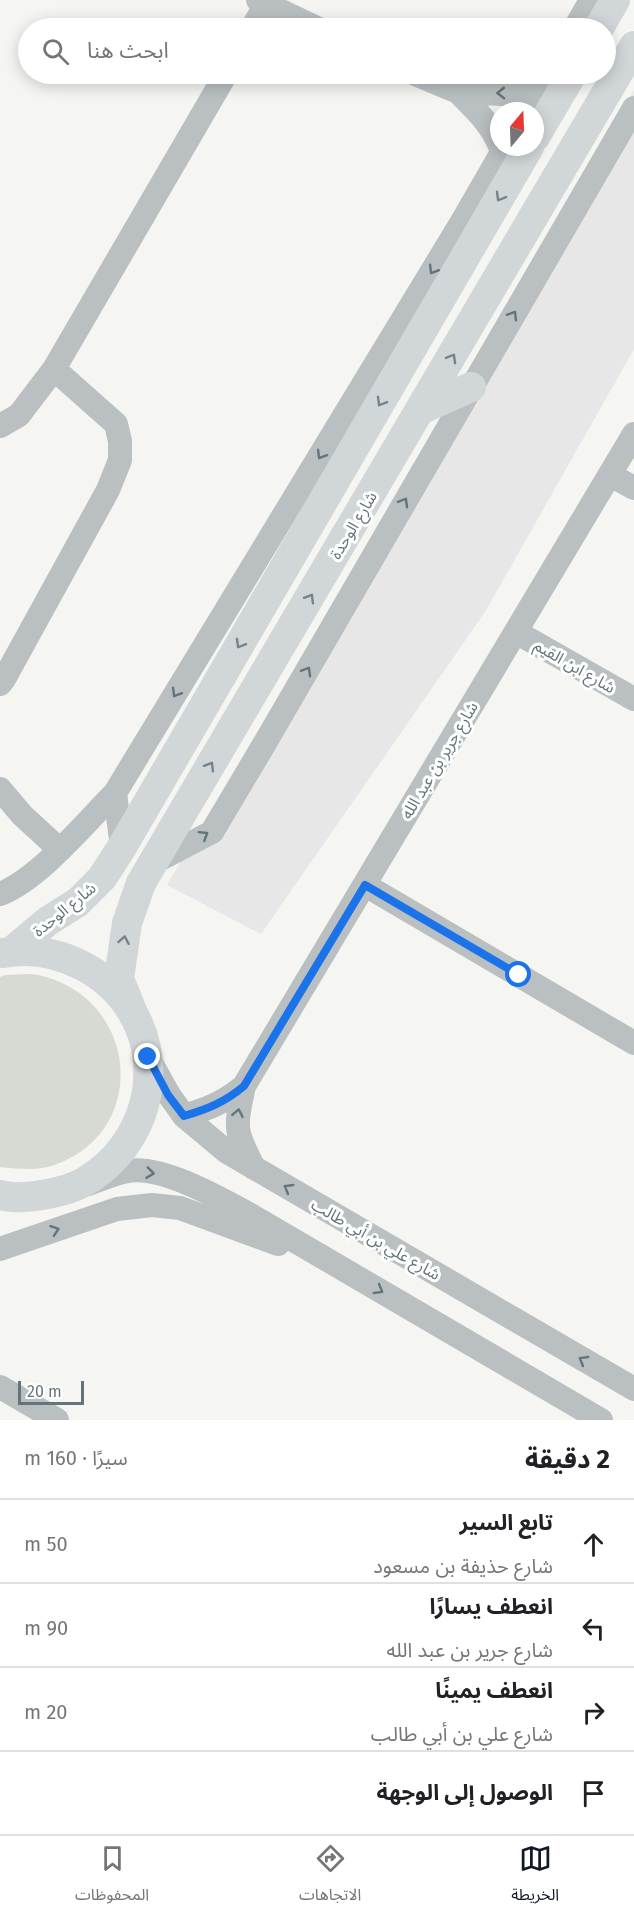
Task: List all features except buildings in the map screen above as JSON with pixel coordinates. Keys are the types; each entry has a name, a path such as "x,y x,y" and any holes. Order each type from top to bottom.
{"main road":[{"name":"شارع الوحدة","path":"616,77 634,46"},
{"path":"544,122 566,84"},
{"name":"شارع الوحدة","path":"134,1016 119,978 127,923 141,883 422,410 612,84"},
{"name":"شارع الوحدة","path":"5,953 78,902 102,878 122,847 463,261 504,156"},
{"path":"463,261 464,220"},
{"path":"422,410 471,387"},
{"path":"1,1197 54,1194 74,1188 102,1172 124,1149 140,1120 148,1089 148,1057 143,1036 134,1016 117,992 95,973 69,959 40,952 5,953"}],"street":[{"path":"256,18 262,2 296,18"},
{"path":"0,426 19,415 54,369 220,84"},
{"path":"439,84 458,92 502,94 518,92 535,84"},
{"path":"531,102 542,84"},
{"path":"458,92 490,126"},
{"path":"153,863 212,832 634,108"},
{"path":"0,894 16,888 60,850 115,793 502,156"},
{"path":"0,684 108,490 120,460 120,441 116,424 54,369"},
{"name":"شارع جرير بن عبد الله","path":"184,1116 228,1100 244,1086 634,434"},
{"path":"610,475 634,488"},
{"name":"شارع ابن القيم","path":"516,632 634,699"},
{"path":"0,789 22,815 60,850"},
{"path":"115,793 122,847"},
{"path":"365,885 634,1043"},
{"name":"شارع علي بن أبي طالب","path":"148,1057 168,1095 184,1116 226,1152 634,1389"},
{"name":"شارع جرير بن عبد الله","path":"244,1086 236,1122 239,1138 254,1168"},
{"path":"74,1188 129,1170 157,1173 216,1197 344,1269 601,1420"},
{"path":"0,1249 117,1209 152,1205 194,1212 344,1269"},
{"path":"0,1387 53,1419"}],"shaded area":[{"path":"634,90 634,349 485,612 261,934 167,885"},
{"path":"38,975 72,988 97,1009 113,1036 120,1066 118,1096 107,1124 85,1148 48,1167 27,1169 0,1167 0,977"}],"route":[{"path":"148,1057 168,1095 184,1116 228,1100 244,1086 365,885 519,975"}]}
